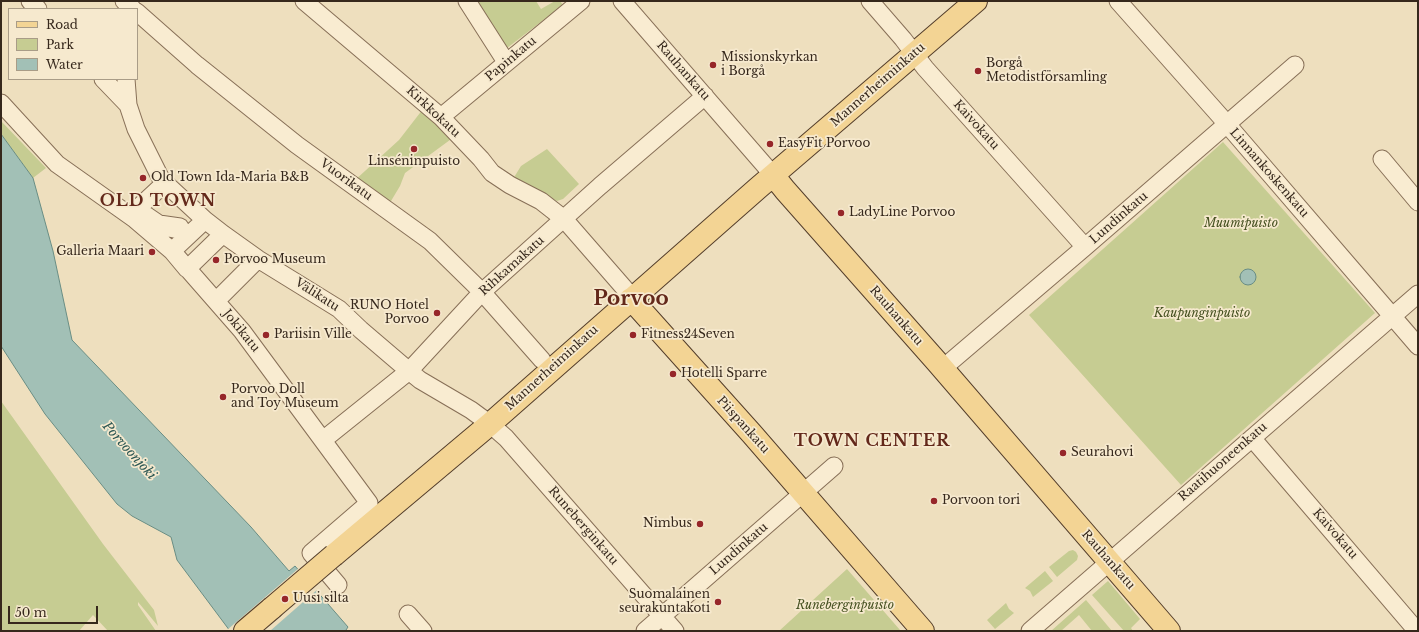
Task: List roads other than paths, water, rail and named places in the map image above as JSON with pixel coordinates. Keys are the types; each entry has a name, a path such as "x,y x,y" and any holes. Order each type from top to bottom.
{"main road":[{"name":"Mannerheiminkatu","path":"245,631 490,424 773,175 976,1"},
{"name":"Rauhankatu","path":"773,175 1169,631"},
{"name":"Piispankatu","path":"631,299 923,631"}],"street":[{"path":"124,1 132,8"},
{"name":"Kirkkokatu","path":"304,1 441,117 481,159 492,174 541,201 564,219"},
{"path":"467,1 506,62"},
{"name":"Papinkatu","path":"441,117 581,1"},
{"name":"Rauhankatu","path":"622,1 773,175"},
{"name":"Kaivokatu","path":"870,1 925,68 1085,247"},
{"name":"Linnankoskenkatu","path":"1118,1 1227,124 1418,346"},
{"name":"Vuorikatu","path":"138,13 197,65 297,145 430,241 482,292 542,360"},
{"name":"Lundinkatu","path":"942,369 1295,65"},
{"path":"104,80 128,105"},
{"path":"126,80 128,105 136,129 160,177 205,220 172,251"},
{"name":"Rihkamakatu","path":"323,440 409,372 482,292 704,96"},
{"path":"1,103 57,164 131,216 135,210 158,226 180,230 180,227 159,224 137,209 165,183"},
{"path":"1382,159 1418,202"},
{"name":"Jokikatu","path":"131,216 172,251 242,331 369,503 311,553 338,585"},
{"name":"Piispankatu","path":"564,219 625,289 631,299"},
{"name":"Välikatu","path":"205,220 258,259 339,309 409,372 471,410 490,424"},
{"path":"187,269 223,234"},
{"path":"216,301 258,259"},
{"name":"Raatihuoneenkatu","path":"1030,631 1418,294"},
{"name":"Runeberginkatu","path":"490,424 506,438 675,631"},
{"name":"Kaivokatu","path":"1252,438 1418,631"},
{"name":"Lundinkatu","path":"645,631 834,466"},
{"path":"408,614 423,631"}],"water":[{"name":"Porvoonjoki","path":"1,134 33,178 53,251 72,340 251,527 289,571 295,566 348,627 346,630 347,631 230,631 177,560 171,537 132,516 117,504 45,414 1,346"},
{"path":"1248,269 1255,274 1256,277 1251,284 1248,285 1241,280 1240,277 1245,270"}],"place":[{"name":"Missionskyrkan i Borgå","path":"713,65"},
{"name":"Borgå Metodistförsamling","path":"978,71"},
{"name":"EasyFit Porvoo","path":"770,144"},
{"name":"Linséninpuisto","path":"414,149"},
{"name":"Old Town Ida-Maria B&B","path":"143,178"},
{"name":"LadyLine Porvoo","path":"841,213"},
{"name":"Galleria Maari","path":"152,252"},
{"name":"Porvoo Museum","path":"216,260"},
{"name":"RUNO Hotel Porvoo","path":"437,313"},
{"name":"Pariisin Ville","path":"266,335"},
{"name":"Fitness24Seven","path":"633,335"},
{"name":"Hotelli Sparre","path":"673,374"},
{"name":"Porvoo Doll and Toy Museum","path":"223,397"},
{"name":"Seurahovi","path":"1063,453"},
{"name":"Porvoon tori","path":"934,501"},
{"name":"Nimbus","path":"700,524"},
{"name":"Uusi silta","path":"285,599"},
{"name":"Suomalainen seurakuntakoti","path":"718,602"}],"district":[{"name":"OLD TOWN","path":"158,201"},
{"name":"Porvoo","path":"631,299"},
{"name":"TOWN CENTER","path":"872,441"}],"park label":[{"name":"Muumipuisto","path":"1241,224"},
{"name":"Kaupunginpuisto","path":"1202,314"},
{"name":"Runeberginpuisto","path":"845,606"}]}
